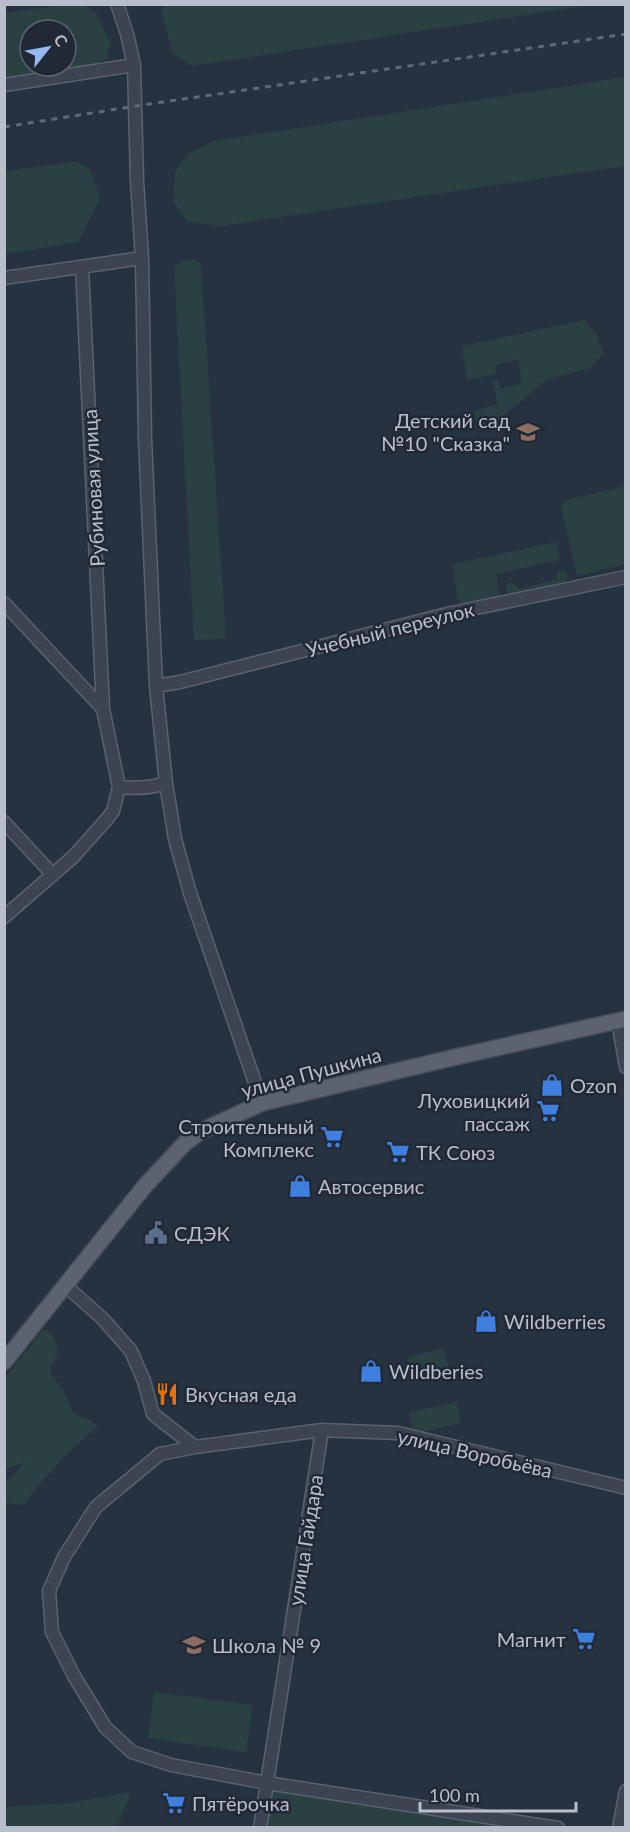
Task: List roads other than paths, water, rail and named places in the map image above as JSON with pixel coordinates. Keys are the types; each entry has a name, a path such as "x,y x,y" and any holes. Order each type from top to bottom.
{"main road":[{"name":"улица Пушкина","path":"4,1362 144,1187 186,1143 201,1131 225,1118 262,1103 622,1020"}],"street":[{"path":"117,4 128,34 134,65 137,181 142,258 145,438 156,686 166,783 175,839 190,893 262,1103"},
{"path":"4,85 134,65"},
{"path":"4,278 142,258"},
{"name":"Рубиновая улица","path":"82,267 103,709 119,787"},
{"name":"Учебный переулок","path":"156,686 192,679 447,614 626,577"},
{"path":"4,603 103,709"},
{"path":"4,917 73,857 107,819 113,811 119,787 152,788 166,783"},
{"path":"4,822 53,875"},
{"path":"622,1020 626,1066"},
{"path":"66,1286 103,1319 131,1351 144,1381 153,1414 195,1447"},
{"name":"улица Воробьёва","path":"558,1827 267,1783 171,1765 132,1752 105,1727 74,1676 52,1632 49,1591 64,1557 96,1507 160,1454 195,1447 322,1430 398,1433 626,1488"},
{"name":"улица Гайдара","path":"260,1827 322,1430"},
{"path":"619,1827 626,1791"}],"railway":[{"path":"4,127 626,34"}],"place":[{"name":"Детский сад №10 \"Сказка\"","path":"528,432"},
{"name":"Ozon","path":"552,1085"},
{"name":"Луховицкий пассаж","path":"548,1111"},
{"name":"Строительный Комплекс","path":"332,1137"},
{"name":"ТК Союз","path":"398,1152"},
{"name":"Автосервис","path":"300,1186"},
{"name":"СДЭК","path":"156,1233"},
{"name":"Wildberries","path":"486,1321"},
{"name":"Wildberies","path":"371,1371"},
{"name":"Вкусная еда","path":"167,1394"},
{"name":"Магнит","path":"584,1639"},
{"name":"Школа № 9","path":"194,1645"},
{"name":"Пятёрочка","path":"174,1803"}]}
